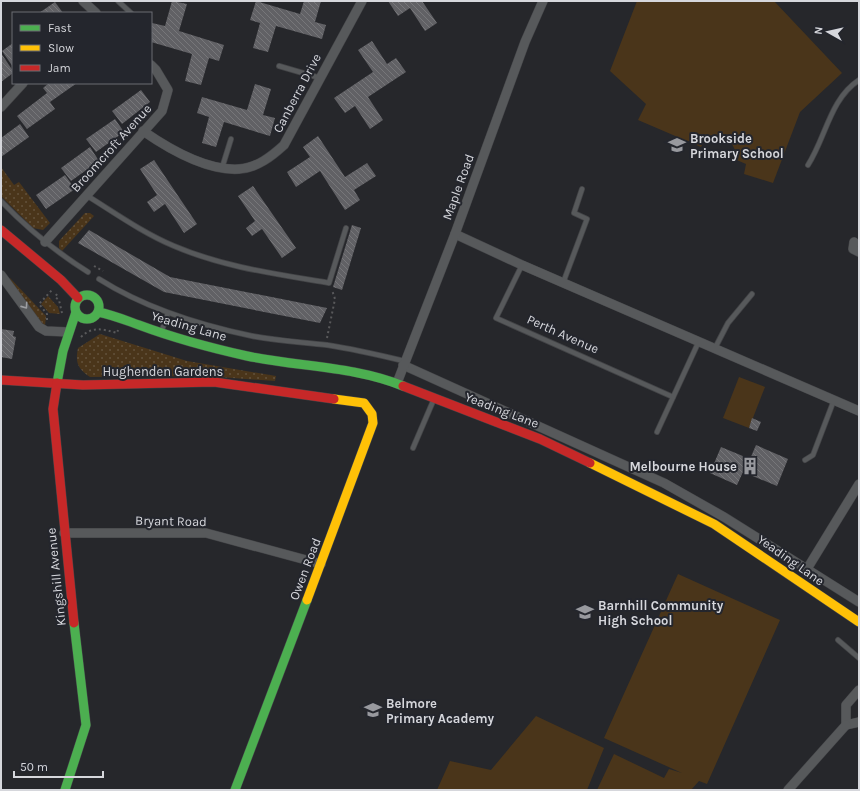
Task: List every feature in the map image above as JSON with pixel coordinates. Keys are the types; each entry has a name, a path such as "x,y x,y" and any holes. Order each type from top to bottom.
{"street":[{"path":"83,1 92,12"},
{"name":"Canberra Drive","path":"143,131 167,148 222,168 240,169 256,165 271,157 284,144 362,1"},
{"name":"Maple Road","path":"397,383 455,234 525,42 543,1"},
{"name":"Broomcroft Avenue","path":"45,242 162,111 168,90 152,66"},
{"path":"1,107 22,84"},
{"path":"1,230 61,280 78,298"},
{"path":"455,234 522,266 859,411"},
{"path":"854,242 853,249 859,252"},
{"path":"1,276 39,327 47,331 68,332"},
{"path":"86,295 94,296 99,303 98,312 93,318 85,319 76,312 75,305 78,298 86,295"},
{"name":"Kingshill Avenue","path":"65,790 86,725 64,533 53,418 56,383 68,332 76,312"},
{"name":"Yeading Lane","path":"98,312 119,317 161,333 248,356 352,372 397,383 556,446 714,524 859,622"},
{"name":"Kingshill Avenue","path":"63,358 68,354 72,342 85,319"},
{"path":"404,363 664,483 695,499 859,602"},
{"name":"Hughenden Gardens","path":"1,380 82,385 214,382 317,396"},
{"name":"Owen Road","path":"235,790 321,564 374,417 371,410 364,403 317,396"},
{"path":"807,570 859,484"},
{"name":"Bryant Road","path":"64,533 206,533 321,564"},
{"path":"846,725 846,705 859,690"},
{"path":"788,790 846,725 859,722"}],"lane":[{"path":"118,1 130,12"},
{"path":"279,66 320,78"},
{"path":"808,165 819,145 834,110 842,97 859,80"},
{"path":"222,168 231,139"},
{"path":"563,283 587,219 574,213 582,189"},
{"path":"86,196 146,232 174,246 208,259 267,273 329,283 346,228"},
{"path":"1,200 18,218 45,242 88,272"},
{"name":"Perth Avenue","path":"522,266 496,318 673,397"},
{"path":"99,279 128,295 168,313 253,336 363,351 404,363"},
{"path":"715,348 728,323 752,294"},
{"path":"161,333 168,313"},
{"path":"657,432 699,341"},
{"path":"413,448 435,397"},
{"path":"805,460 813,455 834,400"},
{"path":"838,640 859,658"}],"path":[{"path":"326,345 335,299 329,283"},
{"path":"47,331 47,314 39,304 52,290"},
{"path":"78,340 87,330 94,329 117,333 118,329"}],"shaded area":[{"path":"637,1 774,1 842,73 800,112 773,183 744,174 746,164 732,158 735,150 732,144 713,136 706,138 701,147 638,120 646,104 610,71"},
{"path":"1,167 14,185 19,182 50,223 43,230 33,228 1,196"},
{"path":"85,213 90,213 94,216 62,251 59,248 59,241"},
{"path":"10,278 46,316 45,326 5,283"},
{"path":"48,296 58,307 60,314 49,313 41,304"},
{"path":"100,334 187,361 276,376 275,381 205,376 90,377 78,365 78,348"},
{"path":"739,377 765,387 749,428 723,418"},
{"path":"678,574 780,620 707,784 699,781 691,790 597,790 614,754 664,778 669,769 682,773 604,738"},
{"path":"536,716 604,748 587,790 437,790 450,761 491,770"}],"building":[{"path":"172,1 187,4 179,31 224,45 219,61 209,58 201,85 185,81 192,54 152,42 152,23 165,26"},
{"path":"256,1 300,14 304,1 321,1 315,22 326,25 322,39 276,26 268,52 253,48 260,23 250,20"},
{"path":"388,1 422,1 437,23 425,31 410,8 398,16"},
{"path":"55,2 62,12 40,12"},
{"path":"372,41 387,64 396,58 406,72 368,97 383,120 370,129 355,106 345,113 334,98 373,72 358,50"},
{"path":"12,44 12,66 2,51"},
{"path":"1,53 12,70 12,74 1,82"},
{"path":"48,84 76,84 50,102 55,109 27,129 17,116 47,93 43,88"},
{"path":"255,84 271,89 263,115 275,118 270,136 224,122 216,147 202,143 209,117 197,113 202,97 247,110"},
{"path":"141,90 150,102 122,124 112,111"},
{"path":"115,119 124,132 96,152 86,139"},
{"path":"20,124 29,137 1,157 1,138"},
{"path":"318,136 345,177 367,163 376,176 354,190 360,200 345,210 320,171 296,187 287,172 310,157 303,147"},
{"path":"90,147 99,161 71,181 61,168"},
{"path":"154,160 197,224 184,233 165,204 154,212 147,202 157,195 140,169"},
{"path":"65,175 75,189 46,209 36,195"},
{"path":"253,186 296,248 282,258 262,229 252,236 246,228 255,221 238,196"},
{"path":"352,225 361,228 342,290 333,287"},
{"path":"89,230 170,277 327,308 320,323 164,292 78,243"},
{"path":"1,329 14,331 13,336 16,337 12,359 1,357"},
{"path":"752,418 761,422 757,431 749,428"},
{"name":"Melbourne House","path":"756,445 788,459 777,486 743,472 737,485 710,473 721,447 750,459"}],"traffic: fast":[{"path":"87,295 96,298 99,307 96,316 87,319 78,316 75,307 78,298 87,295"},
{"path":"57,383 63,351 76,312"},
{"path":"98,312 220,350 267,360 365,374 403,386"},
{"path":"235,790 307,600"},
{"path":"65,790 86,725 74,623"}],"traffic: slow":[{"path":"307,600 373,423 372,414 364,403 334,399"},
{"path":"590,463 714,524 859,622"}],"traffic: jam":[{"path":"1,230 61,280 78,298"},
{"path":"1,380 83,385 214,382 334,399"},
{"path":"57,383 53,409 74,623"},
{"path":"403,386 540,439 590,463"}],"place":[{"name":"Brookside Primary School","path":"677,145"},
{"name":"Melbourne House","path":"750,466"},
{"name":"Barnhill Community High School","path":"585,612"},
{"name":"Belmore Primary Academy","path":"373,710"}]}
